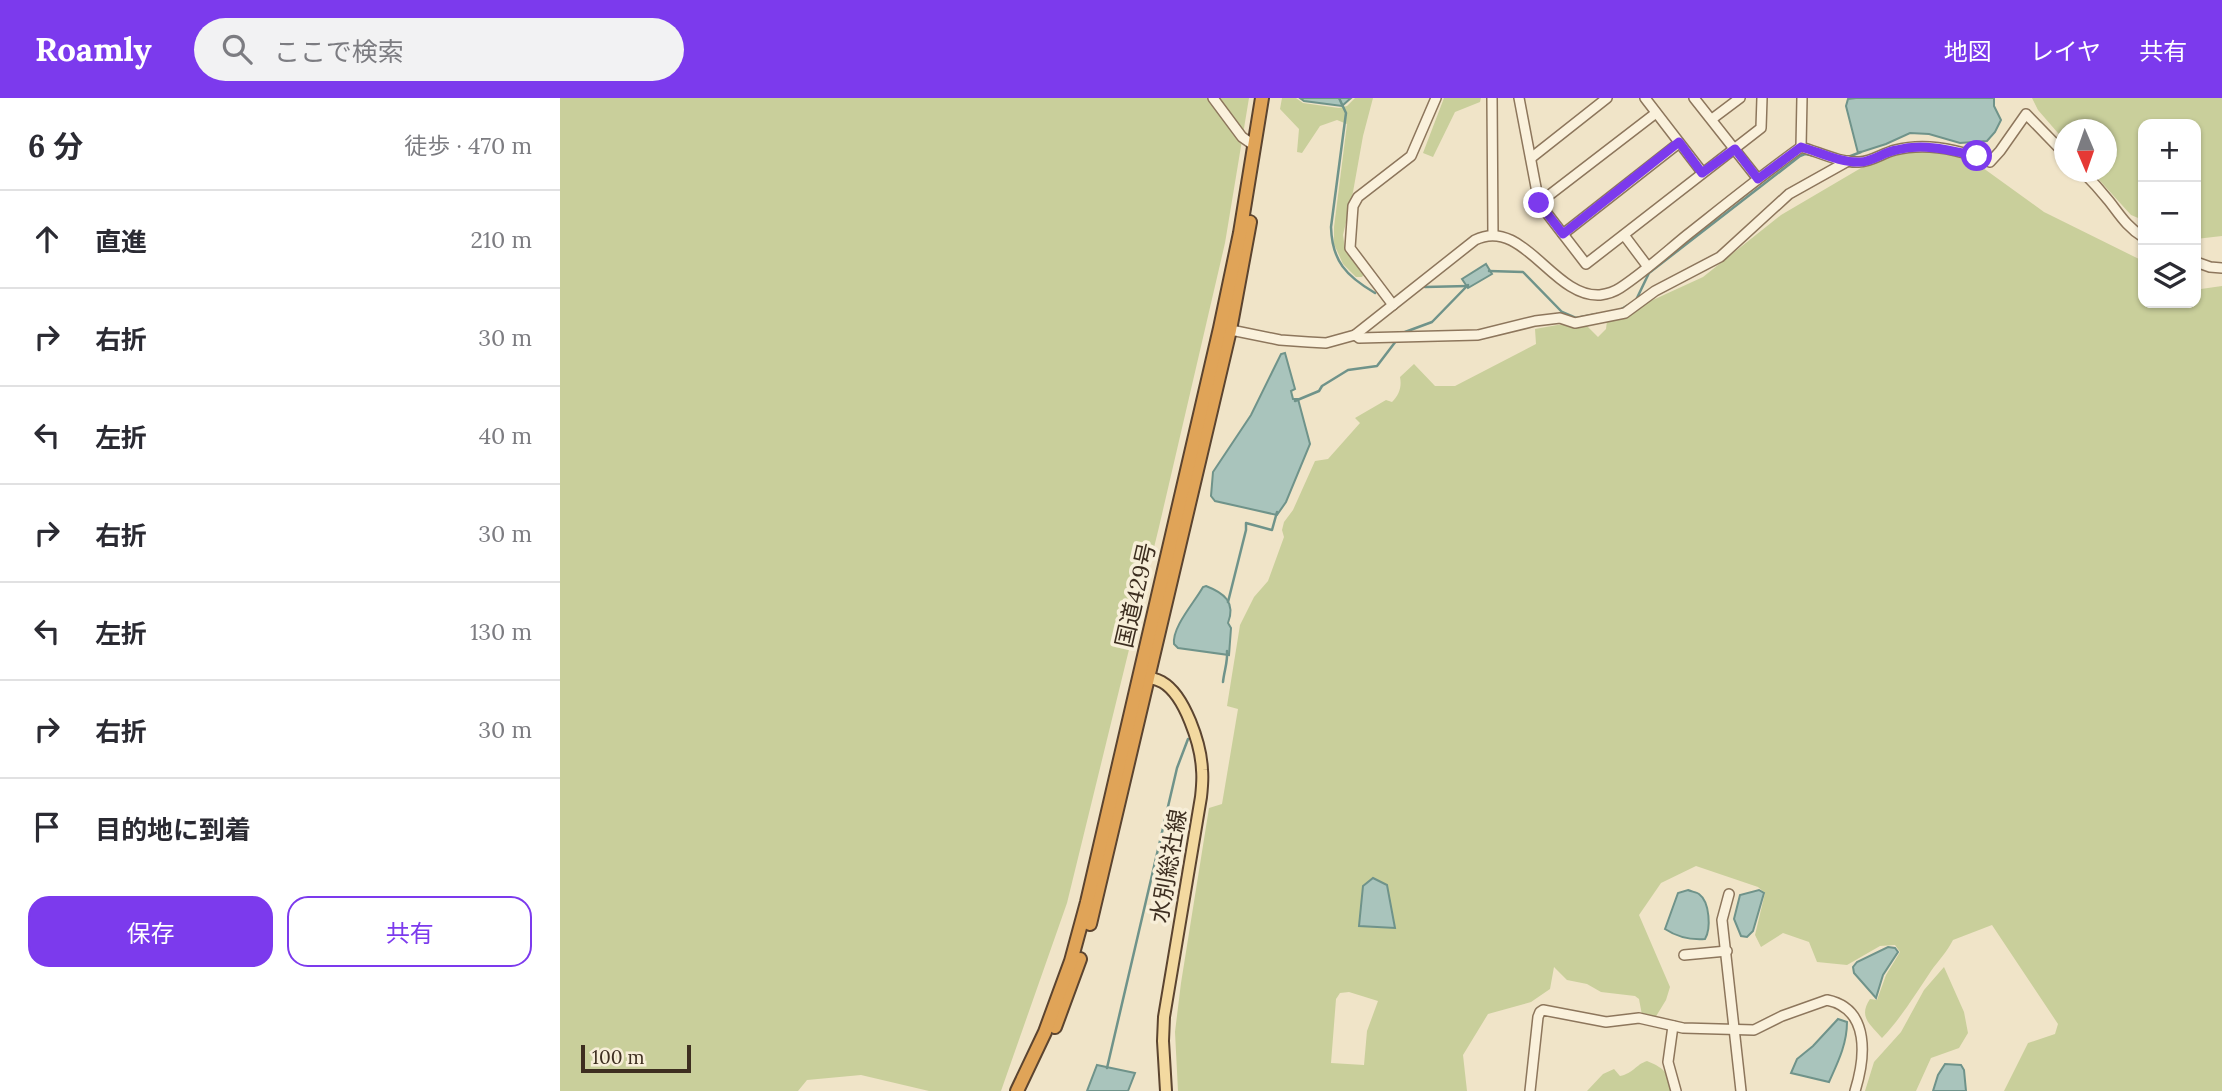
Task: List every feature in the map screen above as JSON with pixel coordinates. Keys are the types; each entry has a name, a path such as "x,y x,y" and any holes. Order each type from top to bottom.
{"highway":[{"name":"国道429号","path":"1225,329 1262,98"},
{"name":"国道429号","path":"1017,1091 1045,1031 1071,961 1090,888 1248,236 1270,98"},
{"name":"国道429号","path":"1026,1091 1066,1003 1079,964 1095,903 1143,676"}],"main road":[{"name":"水別総社線","path":"1143,676 1163,683 1181,703 1190,720 1202,769 1202,797 1164,1017 1166,1091"}],"street":[{"path":"1213,98 1242,137 1255,145"},
{"path":"1393,305 1350,248 1353,206 1358,197 1411,156 1436,98"},
{"path":"1492,98 1493,235"},
{"path":"1519,98 1539,203 1586,264 1761,128 1762,98"},
{"path":"1645,98 1702,173"},
{"path":"1695,98 1758,179"},
{"path":"1712,120 1740,98"},
{"path":"1801,147 1802,98"},
{"path":"1531,158 1601,100"},
{"path":"1539,203 1656,113"},
{"path":"1801,147 1862,163 1912,146 1977,156 1990,162 2026,114 2054,143"},
{"path":"1563,234 1679,142"},
{"path":"1225,329 1280,340 1326,343 1355,335 1475,240 1493,235 1512,241 1583,293 1599,295 1617,290 1801,147"},
{"path":"1355,335 1359,338 1478,335 1535,321 1560,318 1575,323 1625,313 1655,291 1720,257 1789,194 1848,161"},
{"path":"2092,182 2119,216 2138,233"},
{"path":"1624,234 1648,267"},
{"path":"2201,264 2222,268"},
{"path":"1729,894 1722,920 1741,1091"},
{"path":"1684,955 1727,951"},
{"path":"1527,1090 1538,1017 1543,1010 1606,1022 1639,1018 1683,1028 1754,1030 1822,1001 1837,1003 1851,1013 1861,1031 1864,1057 1855,1091"},
{"path":"1673,1026 1668,1062 1676,1091"}],"green space":[{"path":"560,98 1249,98 1225,243 1067,903 1001,1091 929,1091 861,1075 807,1080 798,1091 560,1091"},
{"path":"1282,98 1296,98 1303,103 1339,108 1347,106 1355,98 1373,98 1343,235 1345,249 1364,274 1362,277 1356,277 1343,264 1334,244 1347,124 1337,120 1320,126 1302,153 1297,152 1299,129 1280,109"},
{"path":"1444,98 1481,98 1480,102 1455,112 1433,157 1423,153"},
{"path":"2032,98 2222,98 2222,236 2201,238 2201,119 2138,119 2138,218 2131,215 2101,182 2117,182 2117,119 2054,119 2054,128 2038,110"},
{"path":"1927,150 1972,160 2044,212 2138,259 2138,308 2201,308 2201,289 2222,286 2222,1091 2004,1091 2028,1043 2055,1034 2058,1024 1992,925 1953,940 1902,1014 1882,1038 1867,1020 1865,1011 1870,999 1877,1000 1886,975 1900,952 1895,945 1880,946 1847,965 1817,962 1809,942 1783,933 1761,947 1755,935 1765,893 1758,887 1696,866 1661,883 1639,915 1670,987 1655,1018 1642,1015 1639,999 1635,996 1601,992 1587,984 1567,980 1554,967 1550,989 1531,1002 1488,1014 1463,1055 1467,1091 1178,1091 1175,1032 1181,983 1209,808 1222,804 1238,709 1227,706 1240,625 1254,597 1268,581 1284,537 1284,522 1293,510 1315,461 1328,459 1360,423 1355,418 1386,400 1392,402 1399,391 1400,377 1414,364 1435,386 1455,386 1536,344 1535,329 1563,324 1586,325 1598,337 1606,329 1607,321 1703,277 1781,215 1861,168 1908,151","holes":["1373,878 1387,885 1395,928 1360,926 1363,886","1349,992 1378,1001 1367,1031 1364,1065 1331,1063 1336,999 1340,993"]},
{"path":"1944,967 1964,1012 1968,1033 1959,1048 1931,1058 1916,1091 1865,1091 1874,1062 1901,1032 1924,990"},
{"path":"1647,1061 1665,1072 1673,1091 1587,1091 1603,1074 1614,1069 1620,1076 1625,1075"}],"water":[{"path":"1300,98 1351,98 1342,106 1304,101"},
{"path":"1994,98 1994,106 2001,120 1987,141 1960,143 1929,134 1910,133 1858,153 1846,106 1848,99"},
{"path":"1486,264 1492,274 1468,288 1462,279"},
{"path":"1285,353 1295,389 1291,391 1293,399 1298,399 1310,444 1286,502 1277,515 1215,501 1211,496 1213,472 1251,415 1281,354"},
{"path":"1206,586 1223,595 1229,604 1229,655 1178,648 1174,644 1176,630"},
{"path":"1373,878 1387,885 1395,928 1359,926 1363,886"},
{"path":"1688,890 1699,894 1705,903 1709,922 1705,939 1684,937 1665,929 1678,893"},
{"path":"1759,890 1764,893 1753,931 1747,937 1741,936 1734,919 1740,895"},
{"path":"1888,947 1895,948 1898,952 1883,975 1876,998 1854,973 1853,967 1857,962"},
{"path":"1838,1019 1847,1022 1847,1030 1829,1082 1791,1073 1797,1059"},
{"path":"1945,1064 1961,1065 1966,1091 1933,1091"},
{"path":"1097,1065 1135,1073 1128,1091 1087,1091"}],"waterway":[{"path":"1339,98 1346,113 1331,227 1332,239 1342,266 1375,293"},
{"path":"1848,157 1861,152"},
{"path":"1636,300 1649,273 1800,156 1816,156"},
{"path":"1489,271 1523,272 1562,312 1576,318 1597,314"},
{"path":"1405,332 1432,322 1468,285"},
{"path":"1425,287 1468,286"},
{"path":"1618,311 1630,304"},
{"path":"1295,401 1319,391 1322,386 1348,370 1377,366 1396,341"},
{"path":"1228,602 1246,523 1272,530 1277,512"},
{"path":"1223,682 1227,651"},
{"path":"1107,1068 1177,768 1188,739"}],"route":[{"path":"1539,203 1563,234 1679,142 1702,173 1735,149 1758,179 1801,147 1862,163 1912,146 1929,146 1977,156"}]}
